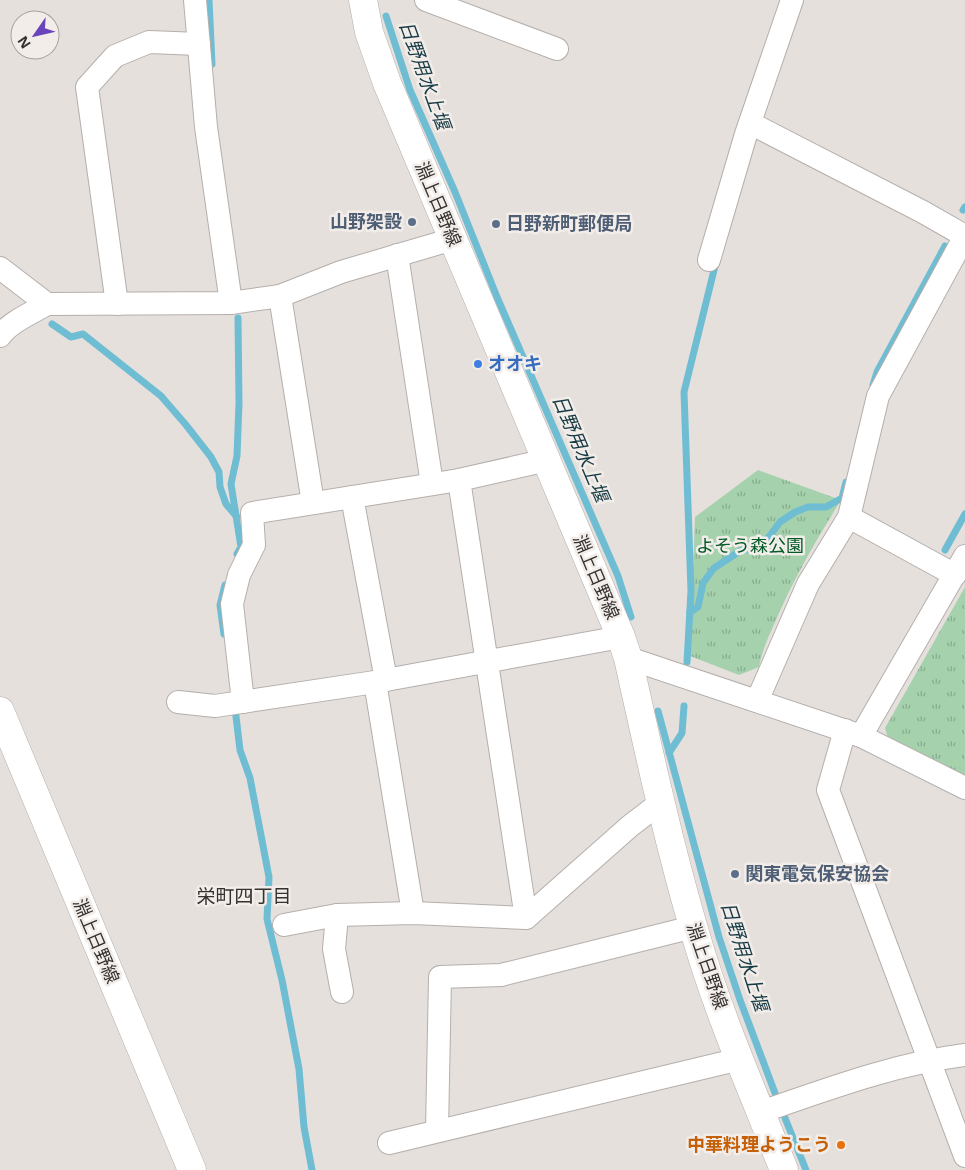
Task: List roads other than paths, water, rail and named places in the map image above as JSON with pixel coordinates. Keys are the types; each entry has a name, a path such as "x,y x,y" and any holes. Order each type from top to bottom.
{"main road":[{"name":"淵上日野線","path":"363,0 369,32 387,83 624,647 660,803 693,928 740,1059 784,1170"},
{"name":"淵上日野線","path":"0,711 192,1170"}],"street":[{"path":"195,0 206,128 231,303"},
{"path":"426,0 557,49"},
{"path":"709,260 750,123 792,0"},
{"path":"117,304 87,87 115,56 149,42 199,44"},
{"path":"750,123 923,212 965,236 878,396 850,517 808,584 757,700"},
{"path":"0,336 21,319 47,304 231,303 280,296 342,272 453,239"},
{"path":"397,255 432,484"},
{"path":"0,268 47,304"},
{"path":"280,296 313,503"},
{"path":"242,702 232,604 239,575 254,545 252,513 459,480 547,460"},
{"path":"459,480 526,918"},
{"path":"352,497 381,681 412,913"},
{"path":"850,517 960,566 853,733 828,790 965,1156"},
{"path":"178,702 215,706 381,681 487,662 624,647 757,700 853,733 965,788"},
{"path":"284,925 337,914 412,913 526,918 630,826 660,803"},
{"path":"337,914 334,949 342,992"},
{"path":"437,1131 440,977 501,975 693,928"},
{"path":"761,1112 868,1076 930,1060 965,1055"},
{"path":"389,1142 740,1059"}],"waterway":[{"path":"209,0 212,64"},
{"name":"日野用水上堰","path":"386,16 410,90 618,576 631,617"},
{"path":"873,385 877,372 945,246"},
{"path":"687,662 691,591 684,392 716,262"},
{"path":"237,554 241,547 231,484 237,456 239,403 238,318"},
{"path":"52,324 71,337 83,334 161,396 211,457 219,472 220,487 226,504 237,517"},
{"path":"690,612 698,607 703,583 714,568 740,551 757,547 769,537 780,522 795,512 808,507 826,507 842,498 846,482"},
{"path":"945,550 965,514"},
{"path":"224,634 220,605 225,585"},
{"path":"669,753 682,733 684,706"},
{"path":"235,708 240,750 250,778 269,877 267,919 282,980 299,1069 304,1127 312,1170"},
{"name":"日野用水上堰","path":"658,711 719,937 740,1000 775,1093"},
{"name":"日野用水上堰","path":"785,1118 806,1170"}],"place":[{"name":"山野架設","path":"412,222"},
{"name":"日野新町郵便局","path":"496,224"},
{"name":"オオキ","path":"478,364"},
{"name":"関東電気保安協会","path":"735,874"},
{"name":"中華料理ようこう","path":"841,1145"}],"district":[{"name":"栄町四丁目","path":"244,896"}],"park label":[{"name":"よそう森公園","path":"750,546"}]}
